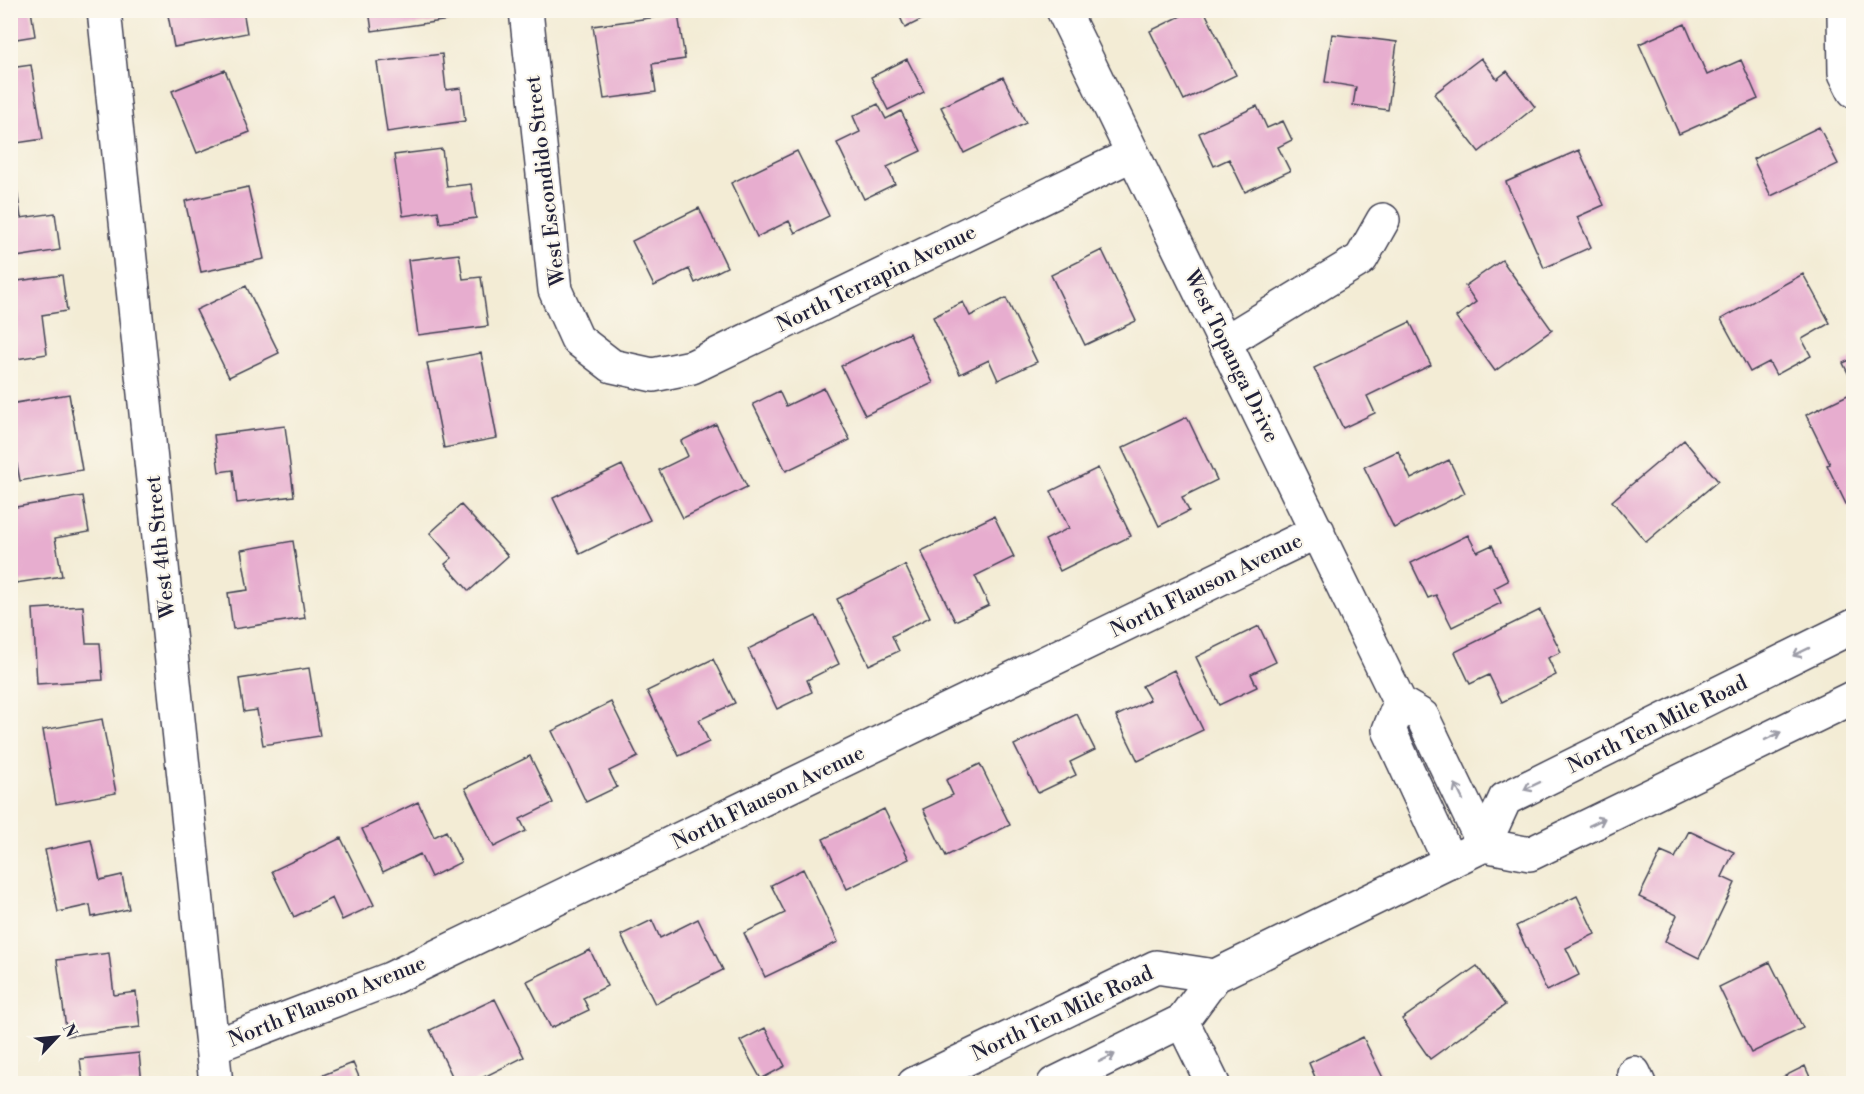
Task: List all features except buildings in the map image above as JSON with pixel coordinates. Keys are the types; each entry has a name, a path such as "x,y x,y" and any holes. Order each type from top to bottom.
{"street":[{"name":"West 4th Street","path":"104,10 216,1083"},
{"name":"West Escondido Street","path":"526,10 555,290 577,339 612,366"},
{"name":"West Topanga Drive","path":"1063,10 1400,703 1422,716 1484,845"},
{"path":"1845,12 1845,73 1854,91"},
{"name":"North Terrapin Avenue","path":"612,366 653,375 692,367 1133,154"},
{"path":"1226,342 1361,259 1383,220"},
{"name":"North Flauson Avenue","path":"212,1047 390,979 1318,531"},
{"name":"North Ten Mile Road","path":"1484,845 1505,799 1854,626"},
{"path":"1054,1083 1182,1021 1215,976 1484,845 1530,854 1854,697"},
{"path":"1400,703 1389,730 1450,862"},
{"name":"North Ten Mile Road","path":"914,1083 1156,967 1215,976"},
{"path":"1182,1021 1213,1083"}]}
